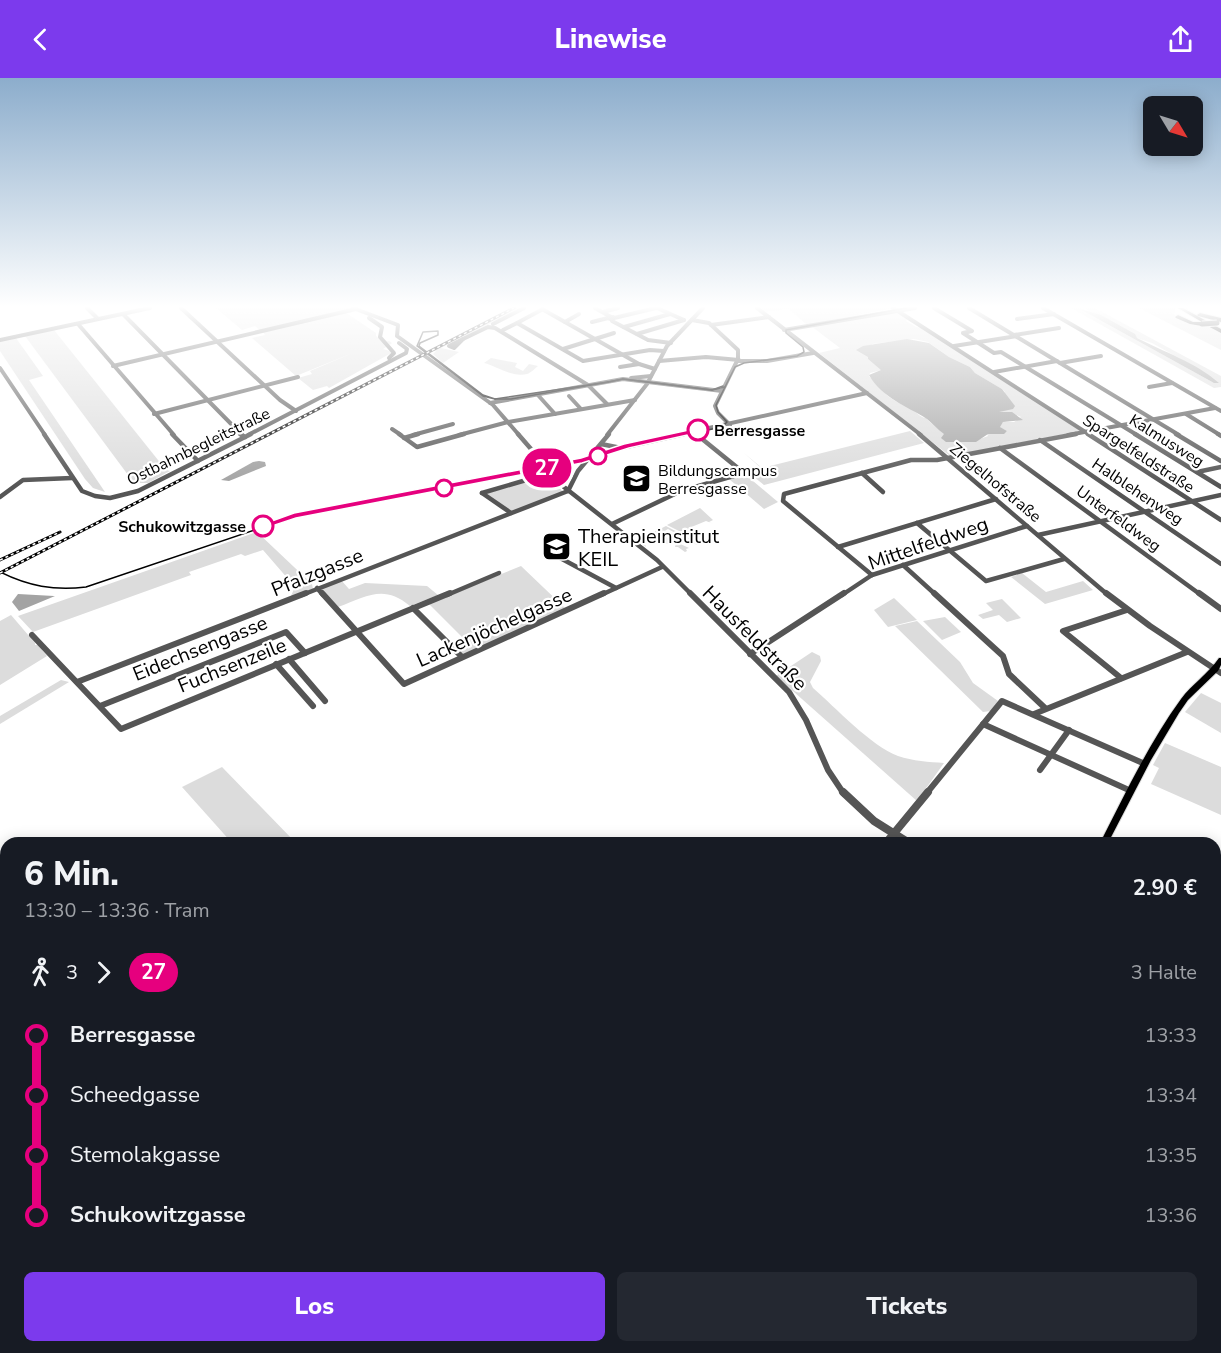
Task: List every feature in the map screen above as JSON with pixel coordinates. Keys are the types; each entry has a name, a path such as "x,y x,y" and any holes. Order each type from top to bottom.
{"main road":[{"path":"1107,837 1145,764 1185,698 1218,671 1221,660"}],"street":[{"path":"0,368 72,478"},
{"path":"114,368 192,458 198,461"},
{"path":"175,368 238,433 245,437"},
{"path":"246,368 296,411"},
{"name":"Ostbahnbegleitstraße","path":"72,478 87,494 115,497 135,493 376,368"},
{"name":"Hausfeldstraße","path":"440,368 490,403 568,491 653,558 750,654 797,703 839,787 861,811 898,837"},
{"path":"559,368 588,385 607,404"},
{"path":"568,491 578,471 648,382 655,369 650,368"},
{"path":"730,425 716,410 716,404 733,368"},
{"name":"Ziegelhofstraße","path":"833,368 948,458 1064,559 1127,610 1218,671"},
{"name":"Spargelfeldstraße","path":"986,368 1221,520"},
{"path":"993,372 1023,368"},
{"name":"Kalmusweg","path":"1027,368 1221,487"},
{"path":"1068,368 1221,461"},
{"path":"1146,368 1221,411"},
{"path":"490,403 651,376"},
{"path":"154,414 298,377"},
{"path":"626,379 722,391"},
{"path":"1149,387 1173,383"},
{"path":"601,444 616,447 628,446 867,393"},
{"path":"537,394 555,414"},
{"path":"569,396 581,409"},
{"path":"392,429 417,447 508,423 635,400"},
{"path":"872,575 783,501 782,497 788,492 911,460 948,458 1215,408"},
{"path":"1185,414 1221,436"},
{"path":"404,438 452,423 465,434"},
{"path":"612,524 681,491 744,473 694,432"},
{"name":"Halblehenweg","path":"1040,440 1221,564"},
{"name":"Unterfeldweg","path":"1000,448 1221,609"},
{"path":"1197,472 1221,467"},
{"path":"511,513 482,493 550,473"},
{"path":"862,473 883,492"},
{"path":"0,497 25,479 72,478"},
{"name":"Pfalzgasse","path":"77,682 568,491"},
{"path":"1038,535 1221,495"},
{"path":"838,547 996,499"},
{"path":"917,523 986,581 1064,559"},
{"name":"Mittelfeldweg","path":"750,654 872,575 1027,526"},
{"path":"549,552 616,588"},
{"path":"903,565 1003,656 1009,674 1046,708"},
{"name":"Lackenjöchelgasse","path":"356,632 404,684 662,567"},
{"name":"Fuchsenzeile","path":"100,706 121,729 499,573"},
{"path":"317,588 356,632"},
{"path":"413,608 462,657"},
{"path":"1121,678 1063,630 1127,610"},
{"name":"Eidechsengasse","path":"100,706 286,632 305,653"},
{"path":"32,635 100,706"},
{"path":"1034,714 1187,652"},
{"path":"289,659 325,701"},
{"path":"276,664 312,706"},
{"path":"894,835 1001,701 1145,764"},
{"path":"983,724 1131,791"},
{"path":"1040,770 1069,730"}],"shaded area":[{"path":"11,368 37,368 43,376 29,380 105,492 93,488"},
{"path":"48,368 84,368 166,470 170,471 148,483 134,483"},
{"path":"286,368 317,368 296,376"},
{"path":"318,368 365,368 329,388 327,386 313,390 298,378 312,374 310,371"},
{"path":"496,368 516,368 523,371 526,368 536,368 521,375"},
{"path":"837,368 879,368 882,370 870,373 869,376 882,391 926,418 945,434 943,440 972,442 988,436 987,434 1003,434 1007,431 999,427 1003,422 1014,422 1021,417 1012,413 997,412 1014,405 1003,394 1005,392 1002,389 975,373 970,368 984,368 1081,431 950,456"},
{"path":"878,368 970,368 975,373 1002,389 1015,406 1013,409 999,412 1012,412 1023,420 1003,422 1000,427 1007,431 1004,434 988,434 976,442 946,442 941,438 944,434 927,419 895,401 874,383 869,375 881,370"},
{"path":"1177,368 1186,368 1214,383 1193,368 1205,368 1221,376 1221,387 1214,388"},
{"path":"1186,368 1200,369 1219,383 1214,383"},
{"path":"910,431 924,443 764,485 748,472 761,468 744,453 762,468"},
{"path":"253,462 265,462 266,466 229,481 221,480"},
{"path":"548,474 563,492 511,512 485,493"},
{"path":"747,476 778,502 764,509 729,479"},
{"path":"700,508 713,520 709,522 714,524 706,521 689,528 686,532 705,542 667,525"},
{"path":"666,526 700,544 697,545 668,529 661,533 665,535 663,536 689,548 686,549 687,551 675,547 676,544 670,542 667,544 656,535 643,539 646,547 638,540"},
{"path":"257,532 312,584 313,589 290,598 295,587 263,550 245,556 241,554 189,572 191,575 33,632 18,616"},
{"path":"521,566 566,609 463,656 454,647 466,641 429,604"},
{"path":"1022,573 1046,592 1083,581 1093,590 1045,604 1011,577"},
{"path":"341,580 349,589 365,583 427,586 438,595 410,606 392,595 375,594 338,607 321,588"},
{"path":"18,594 55,596 19,611 12,602"},
{"path":"894,598 917,620 888,627 874,610"},
{"path":"1002,599 1021,618 1007,622 999,615 983,619 978,615 993,610 986,603"},
{"path":"11,615 47,656 0,685 0,621"},
{"path":"945,617 961,632 942,640 923,621"},
{"path":"917,621 960,662 973,683 998,701 991,711 983,712 895,626"},
{"path":"812,652 820,656 821,661 810,682 813,688 854,726 877,744 898,756 944,763 917,801 776,676"},
{"path":"61,680 69,682 0,724 0,716"},
{"path":"1201,693 1221,703 1221,733 1185,712"},
{"path":"1165,743 1221,767 1221,815 1151,784 1159,768 1153,765"},
{"path":"222,767 290,837 227,837 182,787"}],"tram line":[{"path":"445,368 483,396 495,399"},
{"path":"447,368 483,395 495,399"},
{"path":"725,387 735,368"},
{"path":"608,382 623,379 712,390"},
{"path":"495,399 511,399 608,382"},
{"path":"495,399 608,382"},
{"path":"712,390 723,386"},
{"path":"0,572 21,581 42,586 86,587 290,518 583,461 631,446 722,427 727,422 718,412 716,405 725,387"},
{"path":"712,390 725,387"},
{"name":"27","path":"263,526 294,516 582,460 627,446 698,430"}],"railway":[{"path":"0,573 399,368"},
{"path":"0,560 60,532"}],"place":[{"name":"Berresgasse","path":"698,430"},
{"name":"Bildungscampus Berresgasse","path":"637,479"},
{"name":"Schukowitzgasse","path":"263,526"},
{"name":"Therapieinstitut KEIL","path":"557,547"}]}
